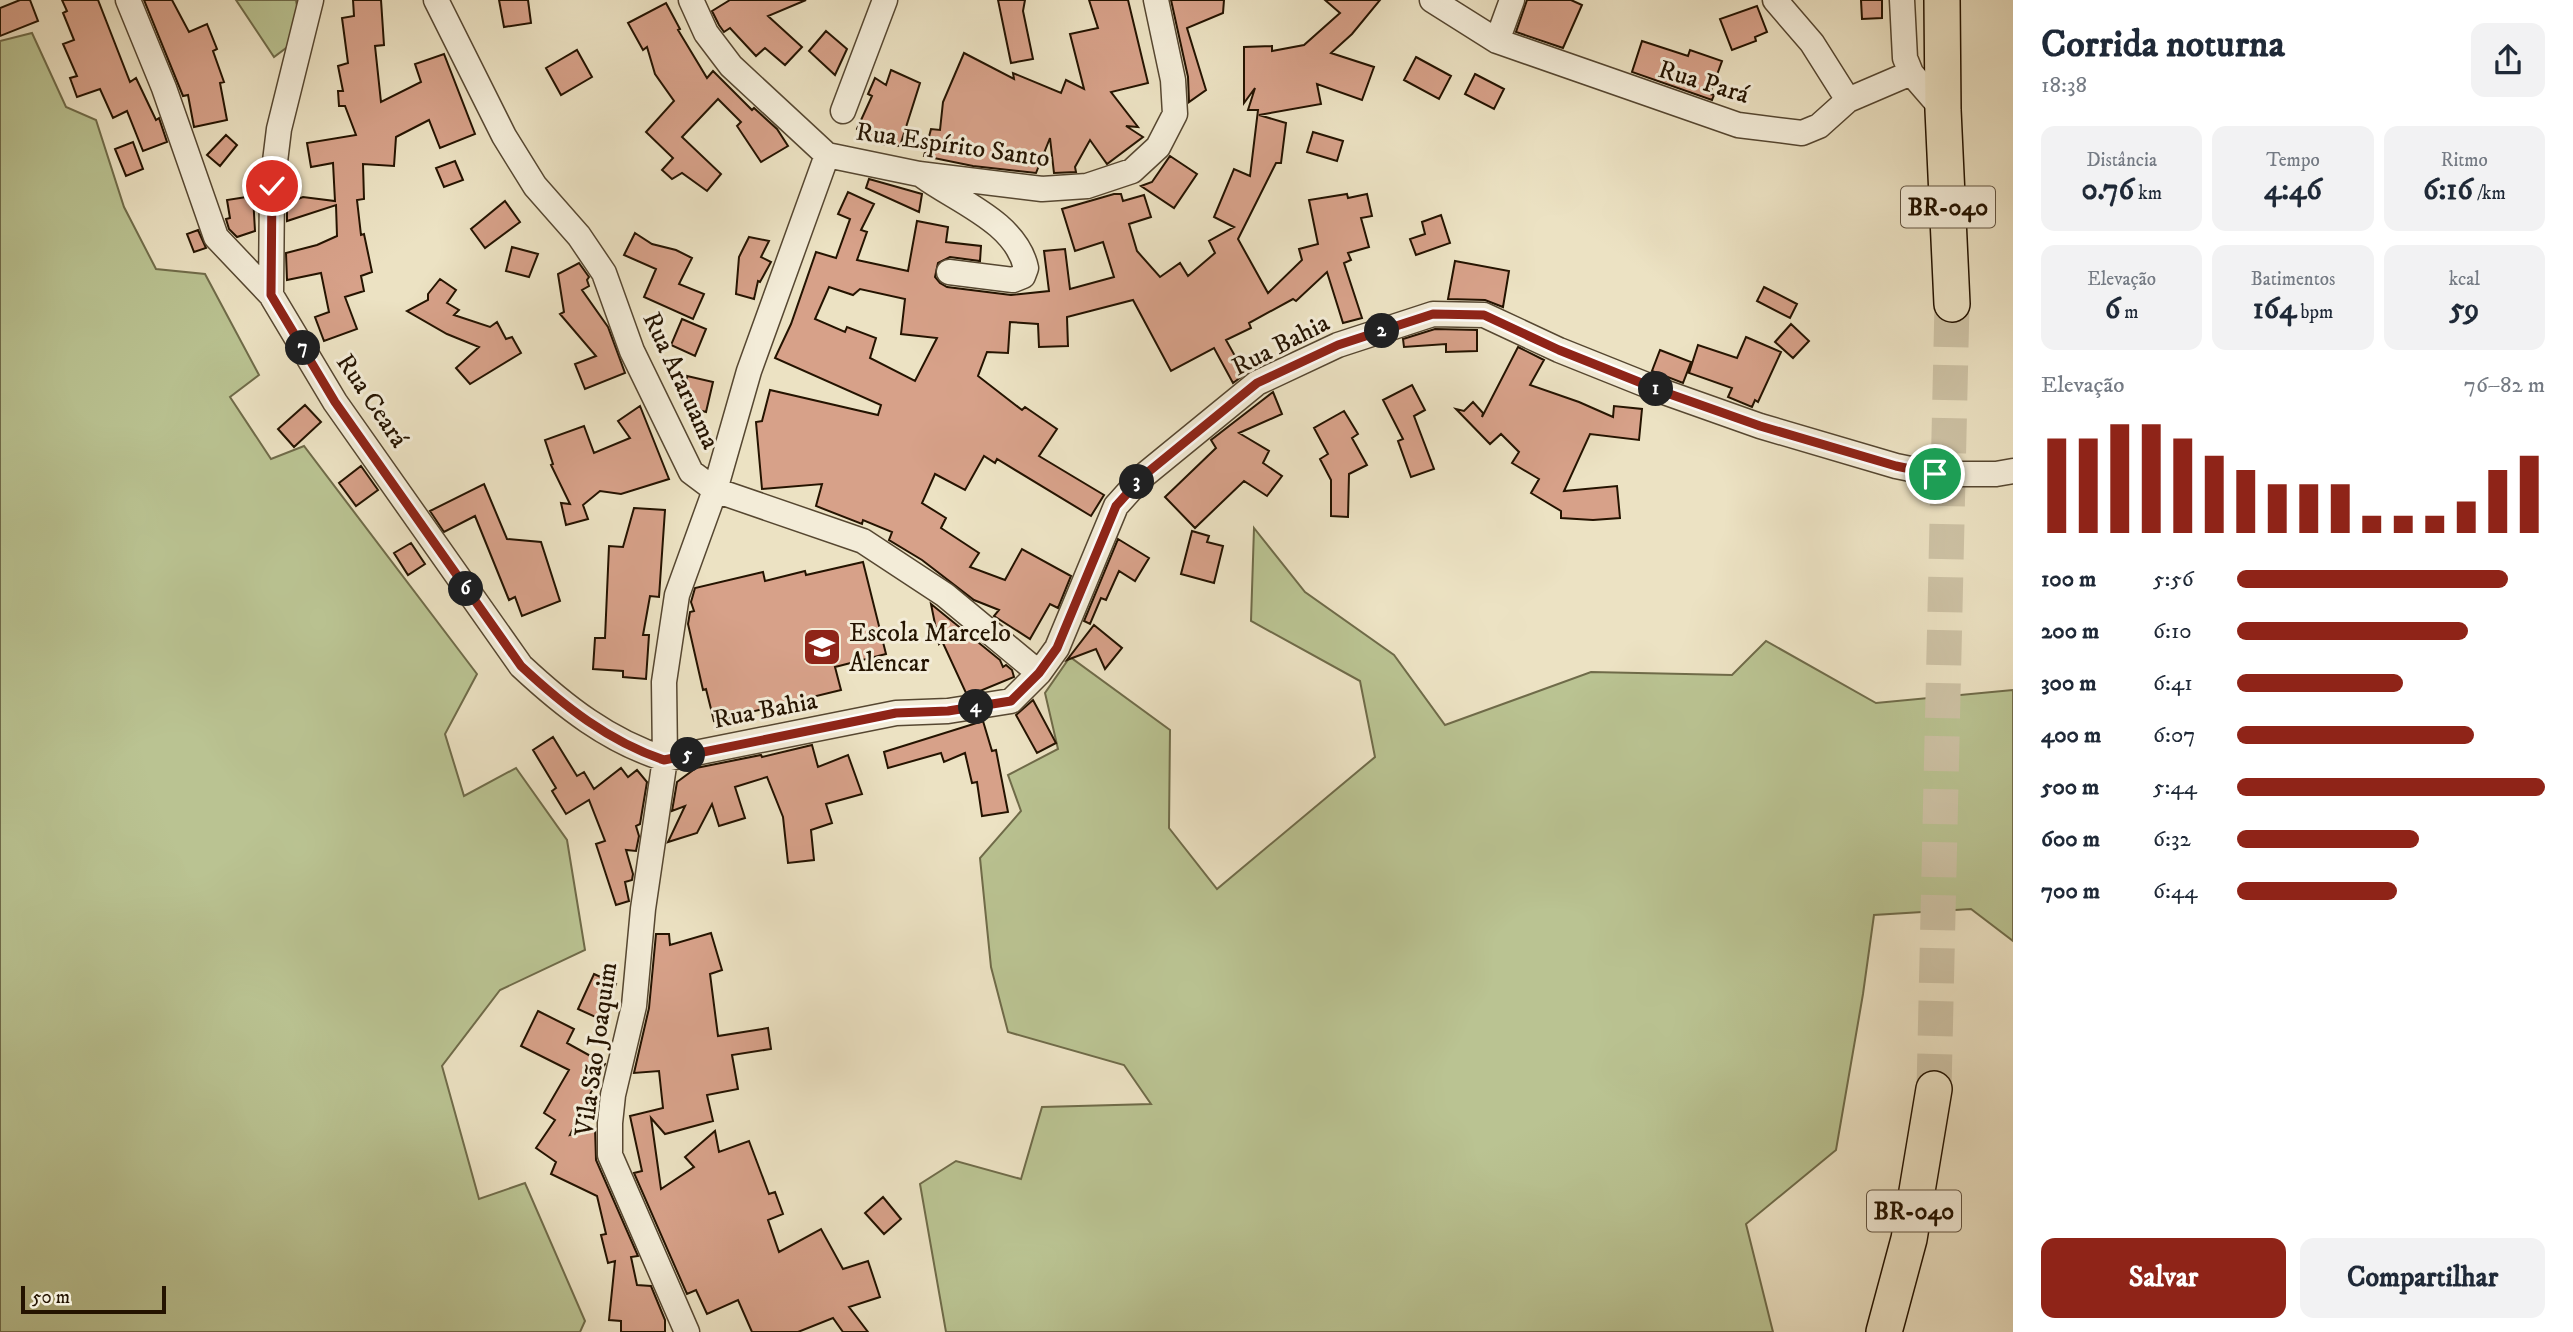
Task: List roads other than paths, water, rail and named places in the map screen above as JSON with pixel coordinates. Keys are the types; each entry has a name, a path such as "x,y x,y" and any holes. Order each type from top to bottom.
{"highway":[{"name":"BR-040","path":"1942,0 1943,110 1952,304"},
{"name":"BR-040","path":"1885,1332 1909,1240 1934,1089"}],"street":[{"name":"Rua Ceará","path":"128,0 164,88 216,237 271,295 335,402 521,666 553,696 608,737 664,760"},
{"path":"271,295 272,186 276,152 311,0"},
{"name":"Rua Araruama","path":"436,0 504,136 535,186 579,236 604,273 632,351 691,472 715,490 863,541 945,595 1039,673"},
{"name":"Rua Espírito Santo","path":"691,0 706,33 731,66 827,156 919,174 1042,189 1087,186 1132,171 1158,147 1175,114 1173,80 1156,0"},
{"name":"Rua Pará","path":"1432,0 1497,41 1665,102 1738,125 1802,133 1819,126 1847,100"},
{"path":"1497,41 1512,0"},
{"path":"1902,0 1905,58 1911,73 1943,110"},
{"path":"1777,2 1812,43 1847,100 1911,73"},
{"path":"843,111 876,4"},
{"name":"Vila São Joaquim","path":"687,1332 610,1155 613,1095 634,1006 643,909 664,760 664,682 677,594 715,490 749,371 827,156"},
{"path":"919,174 983,215 1009,236 1018,245 1027,268 1023,276 1013,280 949,272"},
{"name":"Rua Bahia","path":"664,760 896,713 948,711 1011,701 1039,673 1057,648 1116,506 1142,477 1257,383 1338,345 1433,314 1484,315 1559,350 1664,392 1760,426 1896,466 1935,474 1996,474 2013,471"}],"tunnel":[{"path":"1934,1089 1952,304"}],"place":[{"name":"Escola Marcelo Alencar","path":"822,647"}]}
